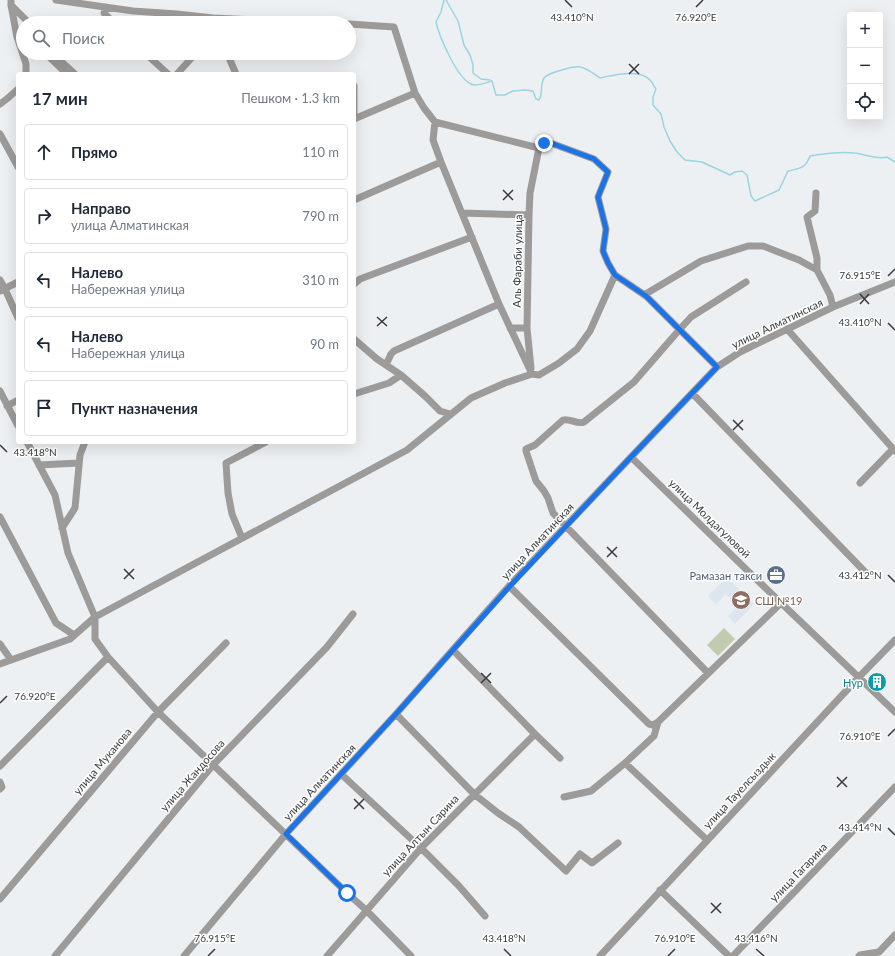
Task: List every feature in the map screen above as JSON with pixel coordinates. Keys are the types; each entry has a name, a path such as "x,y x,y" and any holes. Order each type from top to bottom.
{"street":[{"path":"56,0 133,11 188,16"},
{"path":"11,3 23,16"},
{"path":"11,3 16,22"},
{"path":"106,7 104,14 106,16"},
{"path":"356,24 394,27 415,93 435,122 539,148 544,143 548,142 594,159 608,172 598,197 606,229 603,251 608,263 615,275 644,294 717,367"},
{"path":"25,60 26,72"},
{"path":"52,60 65,72"},
{"path":"60,60 74,72"},
{"path":"153,60 166,72"},
{"path":"179,72 190,60"},
{"path":"230,60 235,72"},
{"path":"0,104 16,91"},
{"path":"356,118 415,93"},
{"path":"435,122 433,140 441,162 499,304 532,374"},
{"path":"0,134 16,163"},
{"name":"Аль Фараби улица","path":"532,374 527,328 529,215 530,193 539,148"},
{"path":"356,199 441,162"},
{"path":"816,193 815,211 808,217 817,258 817,270 830,295 833,307"},
{"path":"462,213 529,215"},
{"path":"356,282 360,279 472,237"},
{"path":"644,294 701,261 748,246 763,246 799,260 817,270"},
{"path":"0,664 70,639 95,616 407,450 471,398 504,383 532,374 539,375 558,363 577,349 590,331 615,275"},
{"path":"0,280 2,290 16,314"},
{"path":"708,673 553,513 548,498 536,480 526,455 526,448 535,445 565,419 580,424 584,422 634,382 691,317 746,282"},
{"name":"улица Алматинская","path":"184,956 286,834 510,586 717,367 740,352 833,307 895,282"},
{"path":"2,290 16,283"},
{"path":"386,365 394,351 499,304"},
{"path":"510,328 527,328"},
{"path":"787,329 894,450 860,483"},
{"path":"356,341 377,359 401,375 440,411 450,414"},
{"path":"356,393 389,383 401,375"},
{"path":"0,391 16,422"},
{"path":"692,393 868,574"},
{"path":"7,406 16,401"},
{"path":"28,444 55,494 68,553 95,616 95,639 108,657 158,712 366,910 411,956"},
{"path":"62,528 75,508 80,455 84,444"},
{"path":"242,538 232,514 228,493 226,463 262,444"},
{"name":"улица Молдагуловой","path":"631,457 895,712"},
{"path":"39,465 79,463"},
{"path":"0,517 56,623 74,635"},
{"path":"510,586 649,724 653,725 658,722 781,603"},
{"name":"улица Жандосова","path":"55,956 214,765 327,647 353,614"},
{"name":"улица Тауелсыздык","path":"600,956 895,640"},
{"name":"улица Муканова","path":"0,899 158,712 226,643"},
{"path":"0,644 11,660"},
{"path":"453,650 560,758"},
{"path":"0,766 108,657"},
{"path":"396,714 474,794 519,827 566,871 580,854 592,863 618,843"},
{"path":"564,797 591,792 625,764 654,736 658,722"},
{"name":"улица Алтын Сарина","path":"327,956 421,848 535,734"},
{"path":"625,764 707,840"},
{"path":"341,774 421,848 459,886 485,916"},
{"path":"0,782 2,787 0,789"},
{"name":"улица Гагарина","path":"733,956 895,787"},
{"path":"660,890 729,956"},
{"path":"859,956 879,952 895,935"}],"shaded area":[{"name":"СШ №19","path":"727,577 754,604 735,624 728,616 738,606 726,594 716,604 708,596"}],"green space":[{"path":"724,628 735,639 718,656 707,645"}],"waterway":[{"path":"444,0 441,12 436,22 449,56 460,74 471,84 479,85 492,81 496,95 505,95 513,91 525,90 533,91 536,99 539,100 544,78 555,72 567,69 580,67 590,71 600,78 612,75 627,74 647,77 656,89 653,97 653,105 661,114 664,127 677,152 685,160 702,162 730,175 735,172 742,171 747,175 751,196 755,201 779,190 788,171 804,166 810,156 848,152 875,157 887,157 895,162"},
{"path":"446,0 458,21 464,45 470,55 473,65 473,73 481,79 490,80"}],"place":[{"name":"Рамазан такси","path":"776,575"},
{"name":"СШ №19","path":"741,600"},
{"name":"Нур","path":"877,682"}],"route":[{"path":"347,893 286,834 510,586 717,367 646,296 615,275 608,263 603,251 606,229 598,197 608,172 594,159 548,142 544,143"}]}
